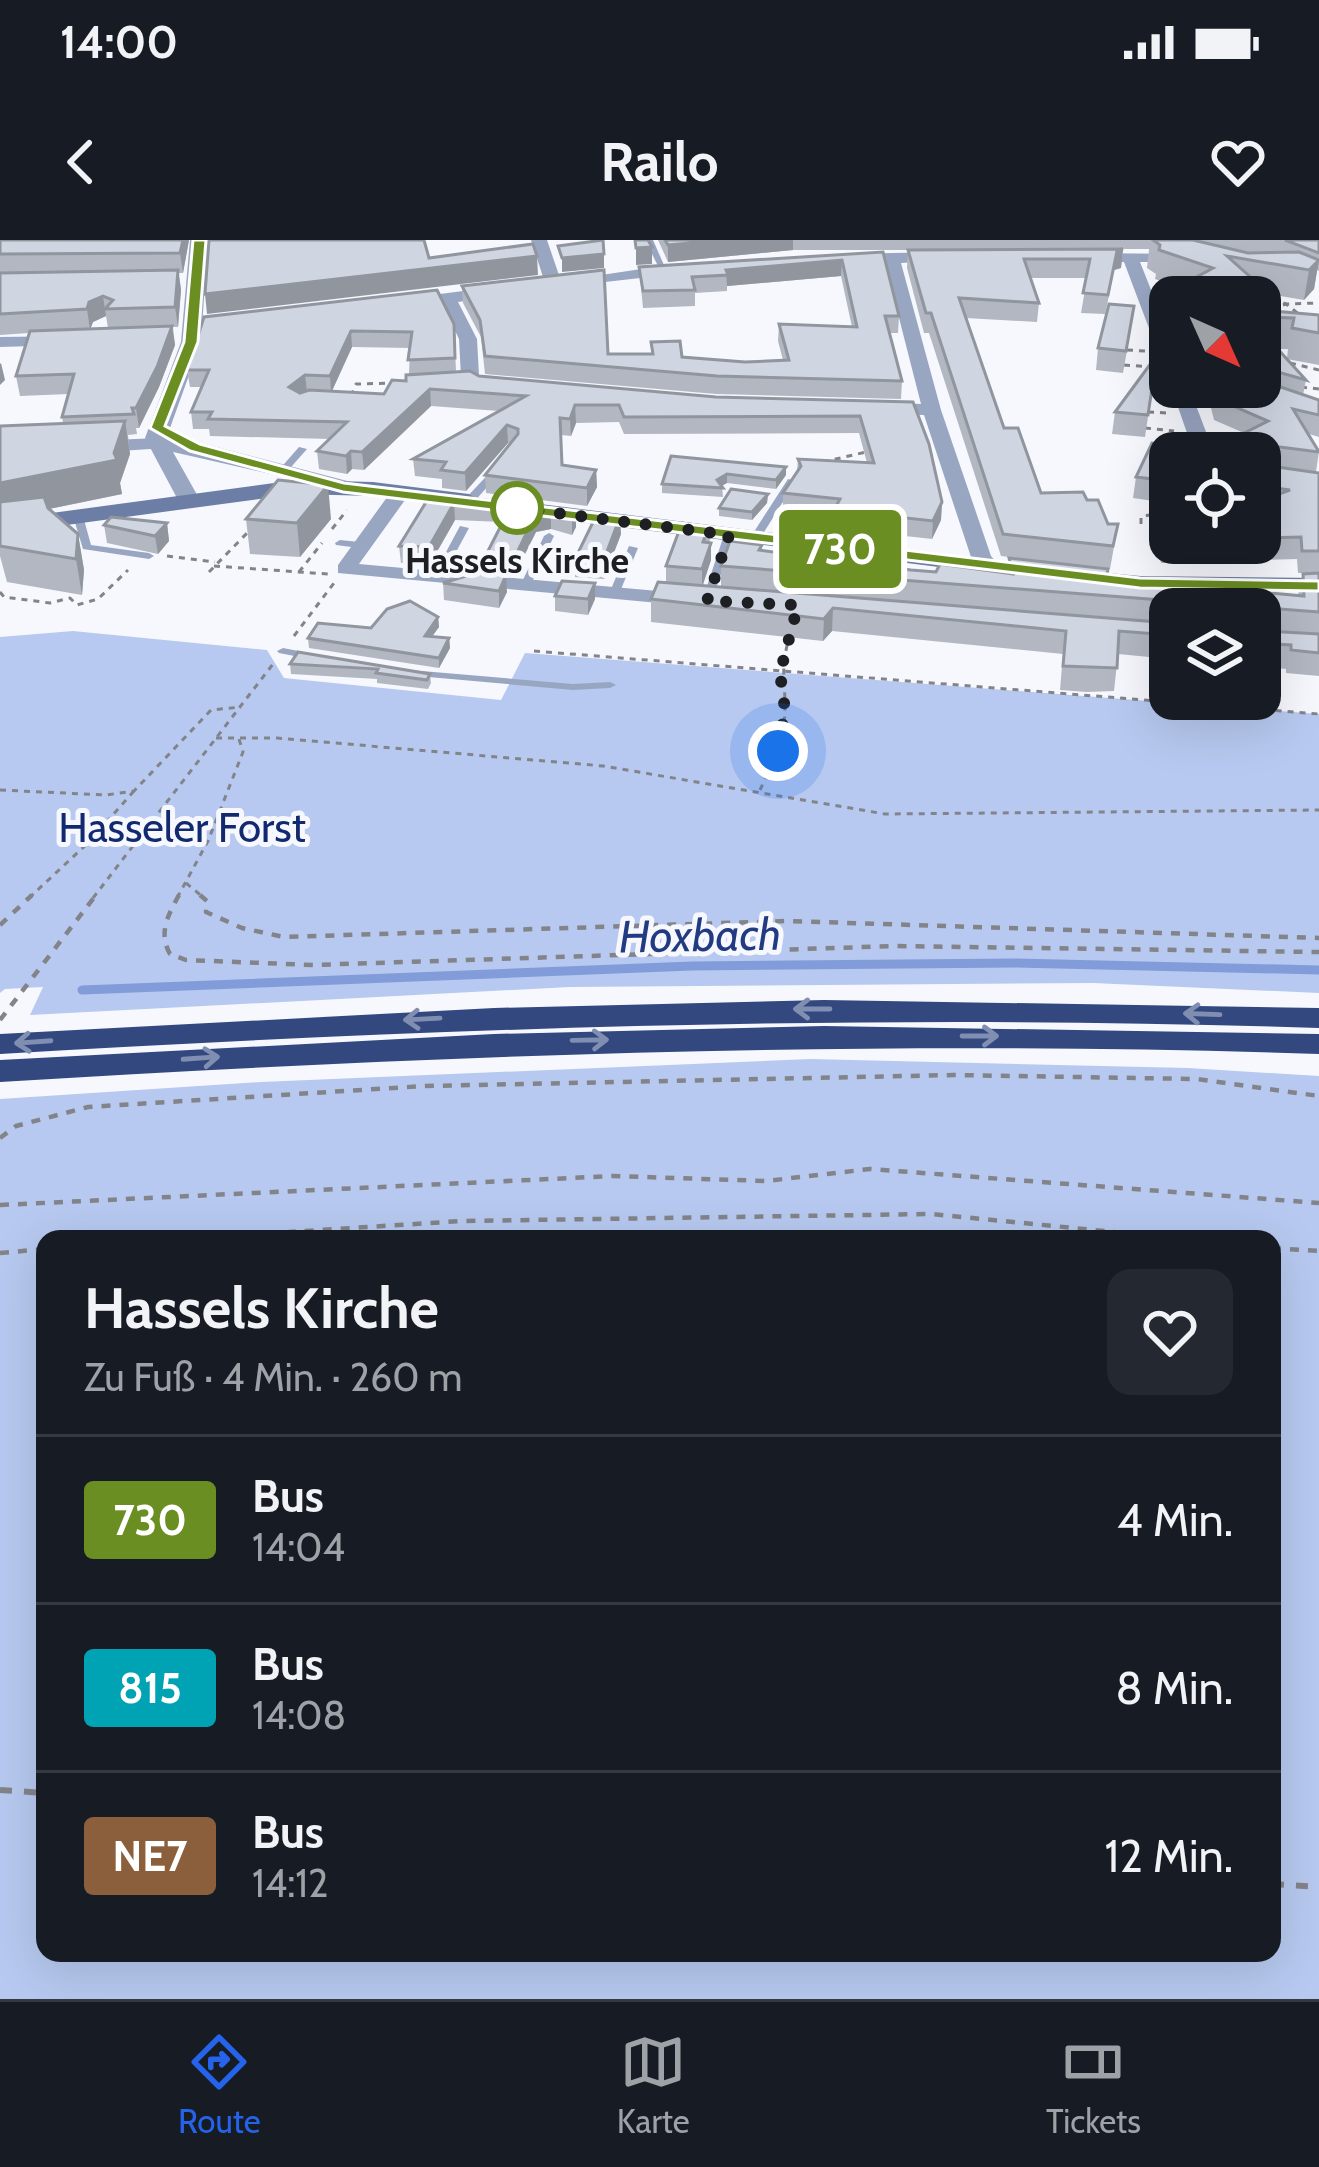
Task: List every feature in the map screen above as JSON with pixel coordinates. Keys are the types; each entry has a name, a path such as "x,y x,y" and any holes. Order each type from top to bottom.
{"highway":[{"path":"0,1044 270,1026 729,1009 998,1008 1319,1018"},
{"path":"0,1071 287,1052 732,1036 1011,1036 1319,1044"}],"main road":[{"path":"0,527 256,491 279,477 1140,583 1319,586"}],"street":[{"path":"189,500 168,454 200,240"},
{"path":"539,240 553,284"},
{"path":"891,257 932,410 981,557 989,567"},
{"path":"820,260 973,257"},
{"path":"1056,257 1197,261"},
{"path":"1130,258 1149,312"},
{"path":"383,306 689,268"},
{"path":"448,299 467,339 469,382 527,388"},
{"path":"189,332 217,323"},
{"path":"0,342 96,339"},
{"path":"852,408 932,410"},
{"path":"75,447 168,454 195,448 279,477"},
{"path":"400,493 350,544 345,568 718,601"}],"lane":[{"path":"649,240 664,270"},
{"path":"279,477 302,449"},
{"path":"469,501 508,458"},
{"path":"755,538 791,482"},
{"path":"763,495 781,497"},
{"path":"77,516 87,547 149,556"},
{"path":"437,578 464,528"},
{"path":"718,601 729,535"},
{"path":"525,586 549,536"},
{"path":"614,594 633,548"},
{"path":"283,651 325,659"},
{"path":"389,669 493,682 610,685"}],"path":[{"path":"1281,306 1319,301"},
{"path":"1281,302 1300,315 1291,316"},
{"path":"1281,361 1319,370"},
{"path":"1124,365 1149,364"},
{"path":"349,402 356,384 404,384"},
{"path":"1294,395 1299,387 1319,389"},
{"path":"1145,428 1186,432"},
{"path":"791,482 802,483 812,468 839,455 866,452"},
{"path":"209,572 284,498 279,477"},
{"path":"1141,524 1149,513"},
{"path":"149,556 321,576 345,568"},
{"path":"0,592 4,597 50,603 70,598 77,604 98,599 129,569 122,567"},
{"path":"760,790 778,751 785,710 780,673 792,628"},
{"path":"534,651 1319,714"},
{"path":"0,925 89,842 211,710 241,707"},
{"path":"0,1020 214,741 277,738 603,766 860,810 917,815 1319,810"},
{"path":"239,739 243,752 208,841 165,921 165,946 186,960 214,964 916,946 1319,952"},
{"path":"0,790 84,795 134,791"},
{"path":"186,883 207,901 206,912 242,928 284,938 788,921 1319,938"},
{"path":"0,1138 16,1126 88,1107 448,1085 953,1075 1198,1079 1319,1096"},
{"path":"0,1205 614,1176 766,1181 870,1169 1126,1185 1319,1204"},
{"path":"320,1230 462,1221 932,1214 1095,1230"},
{"path":"1281,1248 1319,1251"},
{"path":"0,1253 36,1250"},
{"path":"0,1790 36,1792"},
{"path":"1281,1885 1319,1887"}],"green space":[{"name":"Hasseler Forst","path":"73,631 267,650 284,678 501,700 525,653 1149,701 1149,720 1281,720 1281,711 1319,714 1319,993 1093,983 570,987 30,1015 43,987 0,993 0,637"},
{"path":"810,1059 1188,1068 1319,1076 1319,1999 0,1999 0,1099 261,1082"}],"building":[{"path":"0,240 183,240 180,253 0,254"},
{"path":"209,240 424,240 429,258 533,244 537,256 205,294"},
{"path":"603,240 604,254 562,258 558,246"},
{"path":"635,240 648,240 652,247 636,248"},
{"path":"665,240 724,240 668,245"},
{"path":"1153,240 1193,240 1248,253 1299,252 1319,260 1309,270 1227,256 1249,276 1198,276 1213,268 1159,250"},
{"path":"1285,240 1319,240 1319,253"},
{"path":"1123,249 1117,251 1108,295 1083,293 1090,259 1024,259 1039,303 959,298 1004,428 1018,428 1041,493 1083,492 1087,500 1098,500 1108,524 1118,524 1113,546 1003,534 908,250"},
{"path":"883,252 899,316 885,316 902,381 717,376 485,356 480,320 462,286 604,270 608,354 653,354 651,342 680,341 682,357 789,360 779,324 857,327 842,260 726,270 728,275 692,277 695,290 643,291 639,267"},
{"path":"178,270 175,307 105,309 113,300 103,296 89,302 87,309 0,314 0,273"},
{"path":"437,290 454,324 455,358 408,360 412,332 351,331 330,376 305,375 289,387 300,393 384,394 392,380 406,381 406,375 470,371 479,376 716,397 913,402 929,444 942,502 933,521 834,510 840,499 783,493 801,466 798,459 874,463 860,416 624,417 619,405 575,405 570,419 560,418 562,465 596,470 587,488 485,475 518,434 518,429 507,425 465,473 441,470 446,462 413,459 526,396 430,389 362,452 351,451 346,456 317,451 347,422 208,419 212,412 191,412 209,370 187,370 204,317"},
{"path":"1109,304 1134,306 1126,351 1098,348"},
{"path":"1281,312 1319,315 1319,333 1292,328 1294,318 1281,318"},
{"path":"172,326 157,367 132,408 134,414 62,417 74,374 16,376 30,331"},
{"path":"1281,353 1306,380 1281,373"},
{"path":"1149,366 1148,415 1115,412"},
{"path":"1281,387 1319,400 1319,415 1293,409 1319,452 1281,447 1281,432 1246,432 1268,421 1238,408 1281,408"},
{"path":"125,421 114,453 117,460 0,483 0,426"},
{"path":"1149,449 1149,479 1136,477"},
{"path":"671,456 786,467 776,480 727,474 717,480 723,488 662,484"},
{"path":"1281,468 1319,473 1319,551 1302,551 1301,537 1281,537 1281,493 1290,490 1281,489"},
{"path":"278,480 328,485 297,523 246,519"},
{"path":"731,489 768,494 752,512 719,508"},
{"path":"427,493 576,511 572,519 551,512 535,515 516,555 487,553 511,506 454,503 429,547 399,546 428,499 423,499"},
{"path":"44,497 48,508 78,534 76,559 0,546 0,502"},
{"path":"596,516 620,517 603,562 575,559"},
{"path":"111,517 167,523 155,536 104,525"},
{"path":"682,523 709,527 703,542 711,543 702,569 666,566"},
{"path":"730,541 762,545 759,550 936,572 940,564 1013,574 1009,558 1108,569 1106,580 1165,588 1149,588 1149,599 721,566"},
{"path":"479,572 506,575 499,591 443,583"},
{"path":"1319,573 1319,612 1281,609 1281,594 1304,596 1303,574"},
{"path":"562,581 595,583 588,599 555,596"},
{"path":"658,582 1149,621 1149,633 1119,631 1117,668 1063,666 1066,631 833,608 824,619 651,599"},
{"path":"410,601 438,617 425,636 449,638 439,658 308,638 318,623 371,628 387,609"},
{"path":"1281,632 1319,634 1319,653 1291,650 1291,645 1281,644"},
{"path":"298,652 430,674 427,680 376,673 378,669 290,664"}],"waterway":[{"name":"Hoxbach","path":"82,990 692,966 1015,963 1319,970"}],"bus line":[{"name":"730","path":"199,240 195,326 158,428 195,448 298,479 343,487 755,538 1140,583 1319,586"}],"place":[{"name":"Hassels Kirche","path":"517,508"}],"route":[{"path":"517,508 729,535 707,601 798,605 780,673 785,710 778,751"}]}
